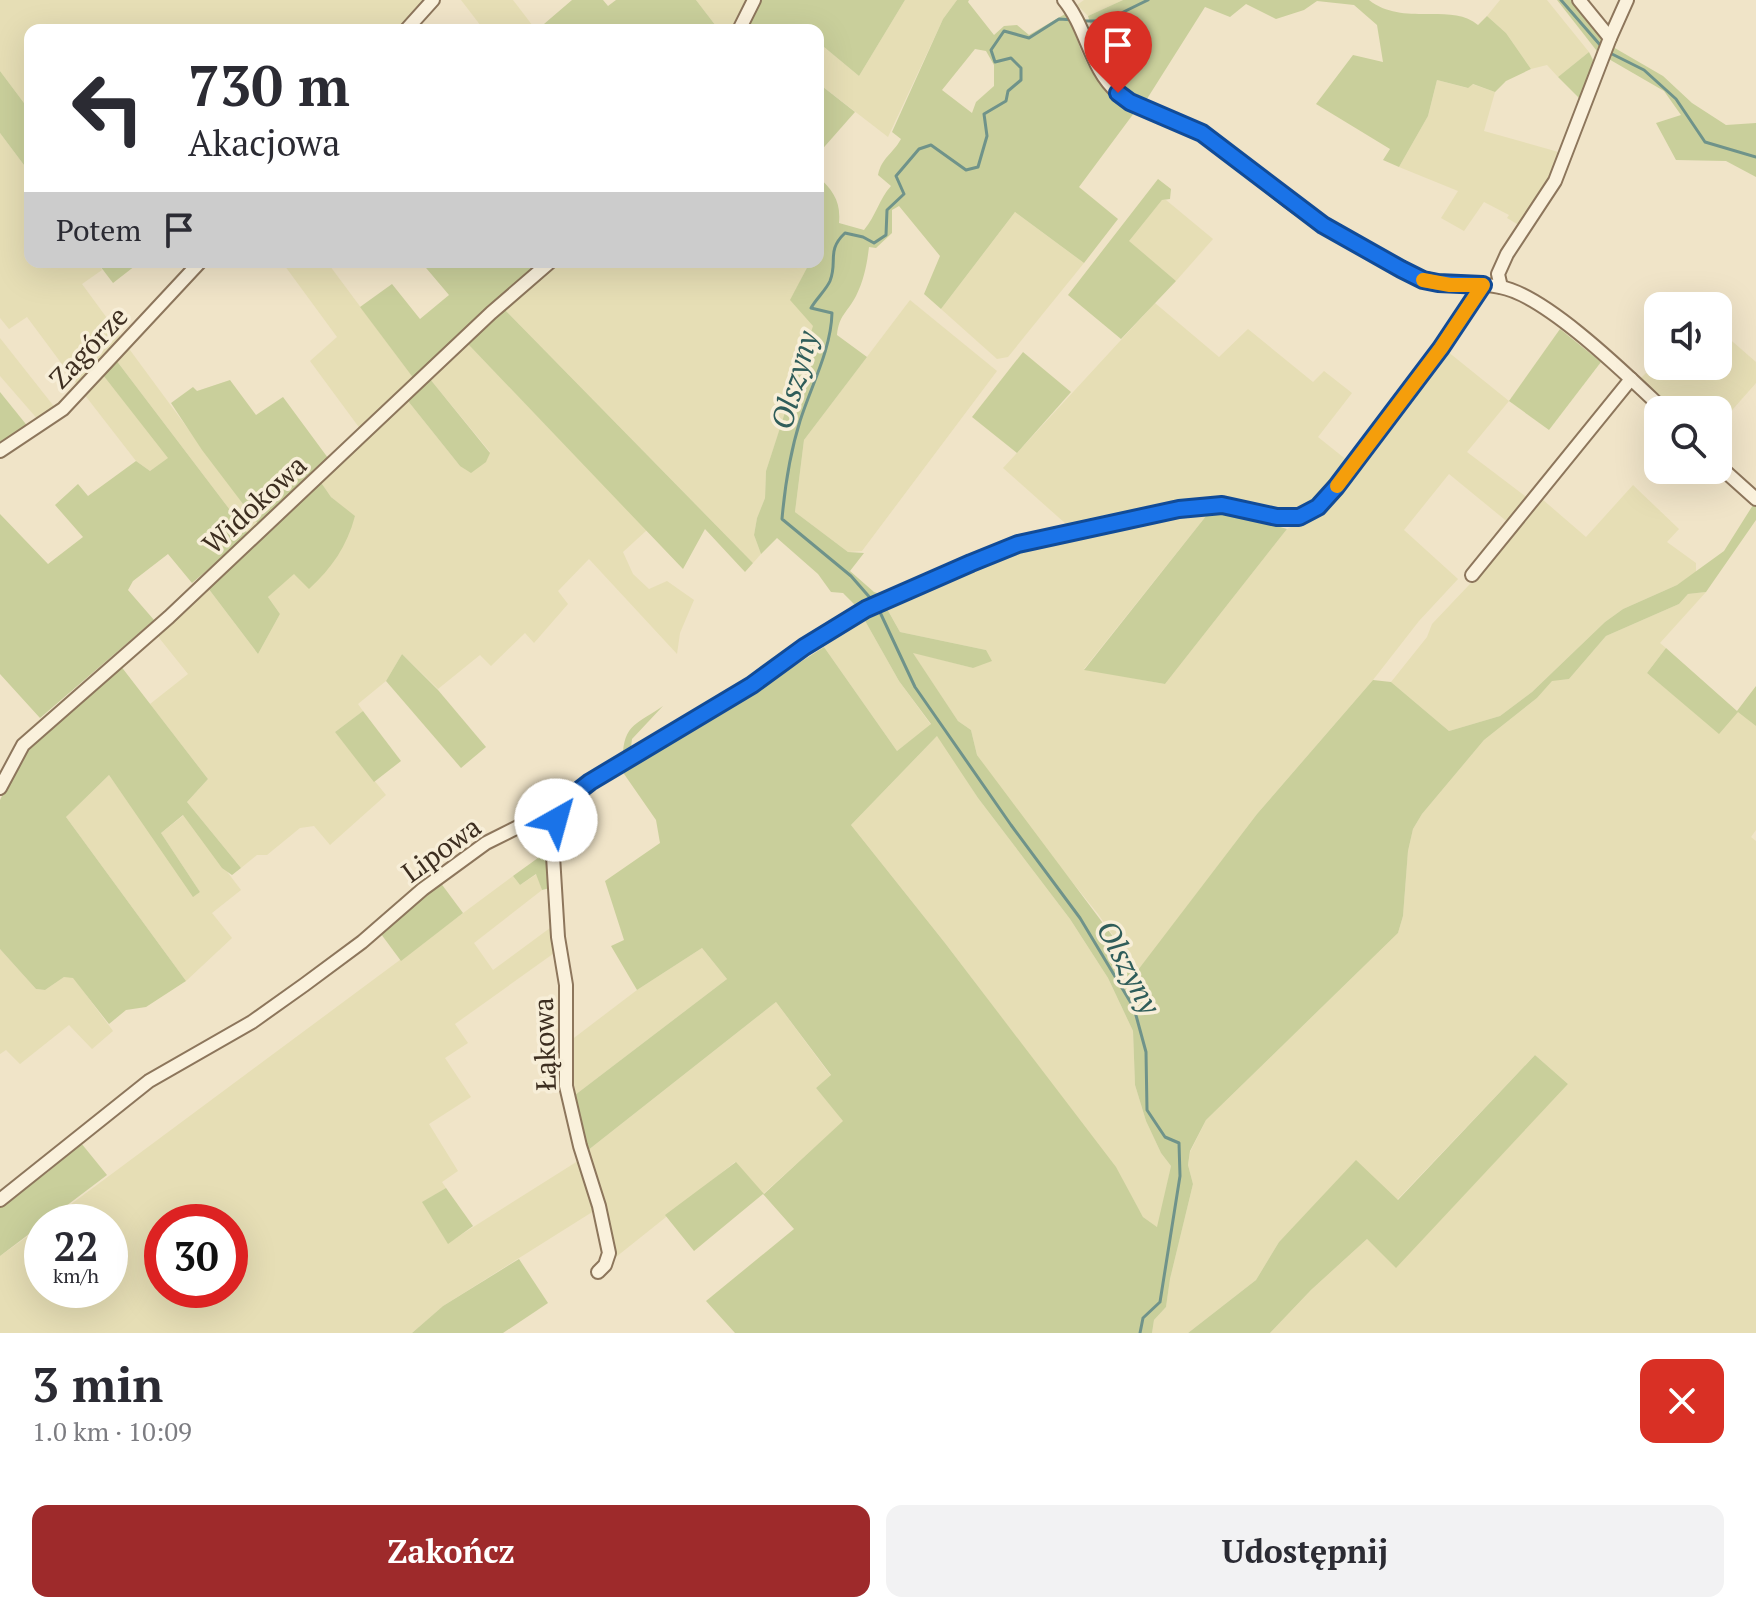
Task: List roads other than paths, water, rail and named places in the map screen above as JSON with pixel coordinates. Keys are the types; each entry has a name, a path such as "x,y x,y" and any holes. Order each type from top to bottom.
{"street":[{"path":"411,24 433,0"},
{"path":"742,24 754,0"},
{"path":"1064,0 1083,27 1106,79 1130,102 1202,133 1313,217 1423,280 1501,287 1527,297 1566,324 1649,396"},
{"path":"1579,0 1610,38"},
{"path":"1501,287 1498,274 1555,181 1627,0"},
{"name":"Zagórze","path":"0,451 63,409 194,268"},
{"name":"Widokowa","path":"0,788 23,745 169,617 543,268"},
{"name":"Lipowa","path":"0,1200 149,1081 252,1022 362,942 423,889 486,843 558,807 590,782 752,685 804,647 866,609 1018,544 1179,509 1222,505 1277,517 1299,517 1318,507 1432,361 1483,285"},
{"path":"1472,575 1631,379"},
{"path":"1732,478 1756,499"},
{"name":"Łąkowa","path":"558,807 553,856 558,937 566,985 566,1086 609,1253 605,1265 598,1272"}],"waterway":[{"name":"Olszyny","path":"1081,21 1105,21 1148,0"},
{"path":"1561,0 1601,46"},
{"name":"Olszyny","path":"872,600 851,576 782,519 793,445 831,327 832,313 811,308 830,281 834,251 845,233 874,243 886,235 887,210 904,194 896,176 919,149 931,145 966,170 978,167 987,136 984,114 1006,101 1008,91 1021,80 1021,68 1011,58 995,62 991,50 1004,31 1029,38 1059,19 1074,20"},
{"path":"1610,53 1644,70 1676,99 1705,142 1756,157"},
{"name":"Olszyny","path":"878,608 915,687 1080,918 1134,1008 1146,1052 1147,1110 1165,1137 1179,1143 1180,1176 1160,1302 1143,1318 1140,1333"}]}
